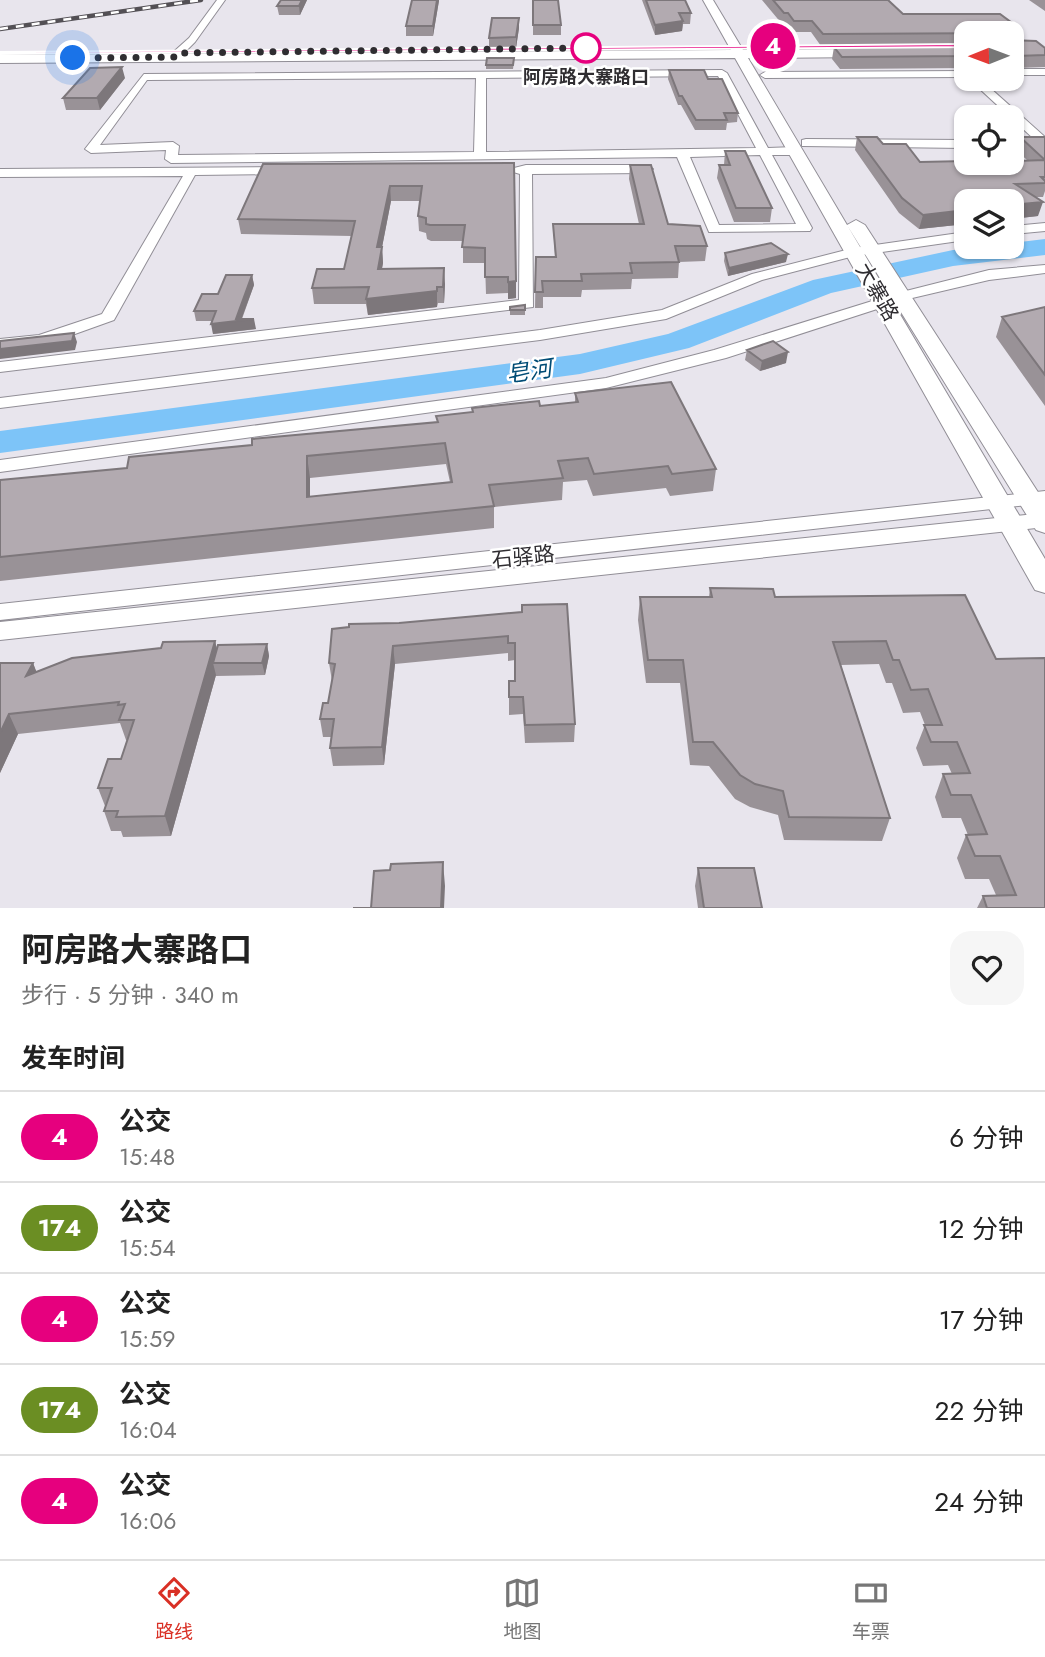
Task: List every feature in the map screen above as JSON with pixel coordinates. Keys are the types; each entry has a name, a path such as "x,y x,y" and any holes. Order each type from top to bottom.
{"main road":[{"name":"大寨路","path":"708,0 743,50 889,293 1041,512"},
{"name":"大寨路","path":"719,0 743,50 765,75 800,147"},
{"path":"0,57 954,48"},
{"name":"大寨路","path":"889,293 1045,583"}],"street":[{"path":"176,55 192,40 221,0"},
{"path":"1024,68 1028,72"},
{"path":"1024,72 1045,72"},
{"path":"682,153 714,229 805,228 763,152 722,73 144,77 91,149 173,146 171,159 763,152 800,147 954,144"},
{"path":"765,75 954,74"},
{"path":"480,155 481,75"},
{"path":"987,91 1045,143"},
{"path":"1024,144 1045,143"},
{"path":"0,367 527,304 526,169"},
{"path":"498,170 647,169"},
{"path":"0,173 456,170"},
{"path":"0,344 41,340 108,317 191,172"},
{"path":"1024,229 1045,227"},
{"path":"0,403 540,335 666,314 757,278 865,254 954,238"},
{"path":"0,466 606,383 720,354 889,293 989,275 1045,269"},
{"name":"石驿路","path":"0,612 1005,513 1041,512"},
{"name":"石驿路","path":"0,631 1005,513"}],"building":[{"path":"281,0 302,0 299,6 277,6"},
{"path":"412,0 437,0 433,26 406,26"},
{"path":"533,0 558,0 561,25 533,25"},
{"path":"646,0 685,0 691,13 679,13 683,21 655,25"},
{"path":"773,0 888,0 903,14 1000,14 1010,21 954,21 954,33 823,34 812,21 794,21 788,13 784,13"},
{"path":"492,18 519,18 516,37 489,38"},
{"path":"1024,40 1036,41 1045,48 1045,55 1024,56"},
{"path":"954,46 954,56 842,57 834,47"},
{"path":"487,58 514,58 513,65 486,65"},
{"path":"122,67 97,98 63,98 90,68"},
{"path":"669,70 704,70 708,79 722,79 738,113 724,113 727,120 696,120 682,96 679,96"},
{"path":"857,137 877,137 883,144 906,144 920,162 954,161 954,175 1024,175 1024,161 1045,160 1045,177 1041,177 1045,183 1015,184 1023,189 954,189 954,211 923,215 902,198"},
{"path":"1024,137 1045,137 1045,160 1024,141"},
{"path":"725,151 745,151 772,208 736,208 719,165 730,165"},
{"path":"514,163 516,281 508,282 508,277 485,277 485,248 462,247 465,225 430,225 426,224 426,218 418,216 422,186 390,186 377,247 382,247 378,269 444,268 443,287 437,287 437,291 366,299 369,287 312,288 317,269 344,269 355,221 238,219 263,164"},
{"path":"630,165 651,165 668,224 700,226 707,246 675,246 679,262 630,263 632,273 581,274 582,281 542,281 543,292 535,292 536,257 556,257 553,224 644,224"},
{"path":"1024,190 1043,202 1024,204"},
{"path":"771,243 788,254 729,268 725,253"},
{"path":"226,275 252,275 236,319 254,319 211,324 216,311 194,311 202,294 218,294"},
{"path":"525,305 525,310 510,310 510,307"},
{"path":"1045,307 1045,375 1002,317"},
{"path":"74,333 72,341 0,349 0,341"},
{"path":"773,341 788,352 762,361 747,350"},
{"path":"671,382 716,469 672,474 668,466 594,474 588,458 558,461 563,478 489,485 494,506 0,557 0,480 127,468 129,457 252,445 252,439 438,422 436,416 473,412 472,408 539,401 540,406 578,402 575,393","holes":["445,443 452,482 307,497 307,456"]},
{"path":"710,588 773,589 775,597 965,595 996,659 1045,658 1045,908 987,908 983,896 1016,895 1000,856 975,856 966,835 987,834 971,795 951,795 943,774 970,773 957,742 931,742 924,725 942,725 928,689 911,690 899,660 893,660 886,641 833,642 890,818 789,817 783,791 755,784 740,775 713,742 693,742 683,660 648,660 640,597 712,597"},
{"path":"567,604 575,724 525,725 523,697 509,697 509,681 515,681 515,643 508,643 508,636 393,646 382,747 330,748 334,719 320,719 323,703 328,703 335,664 329,663 332,629 349,627 349,624 399,623 522,612 522,605"},
{"path":"215,641 165,816 116,817 118,811 104,811 112,788 98,788 108,759 121,759 134,720 119,720 125,704 118,705 119,702 9,714 0,733 0,663 33,663 26,676 72,658 161,648 163,642"},
{"path":"267,644 262,663 213,663 218,645"},
{"path":"443,862 441,908 371,908 374,871 390,870 391,864"},
{"path":"698,868 754,868 762,908 704,908"}],"waterway":[{"name":"皂河","path":"0,442 580,364 678,341 823,286 953,258 1045,247"}],"railway":[{"path":"0,29 201,0"}],"bus line":[{"name":"4","path":"0,54 954,46"}],"place":[{"name":"阿房路大寨路口","path":"586,48"}],"route":[{"path":"73,58 174,57 178,53 586,48"}]}
